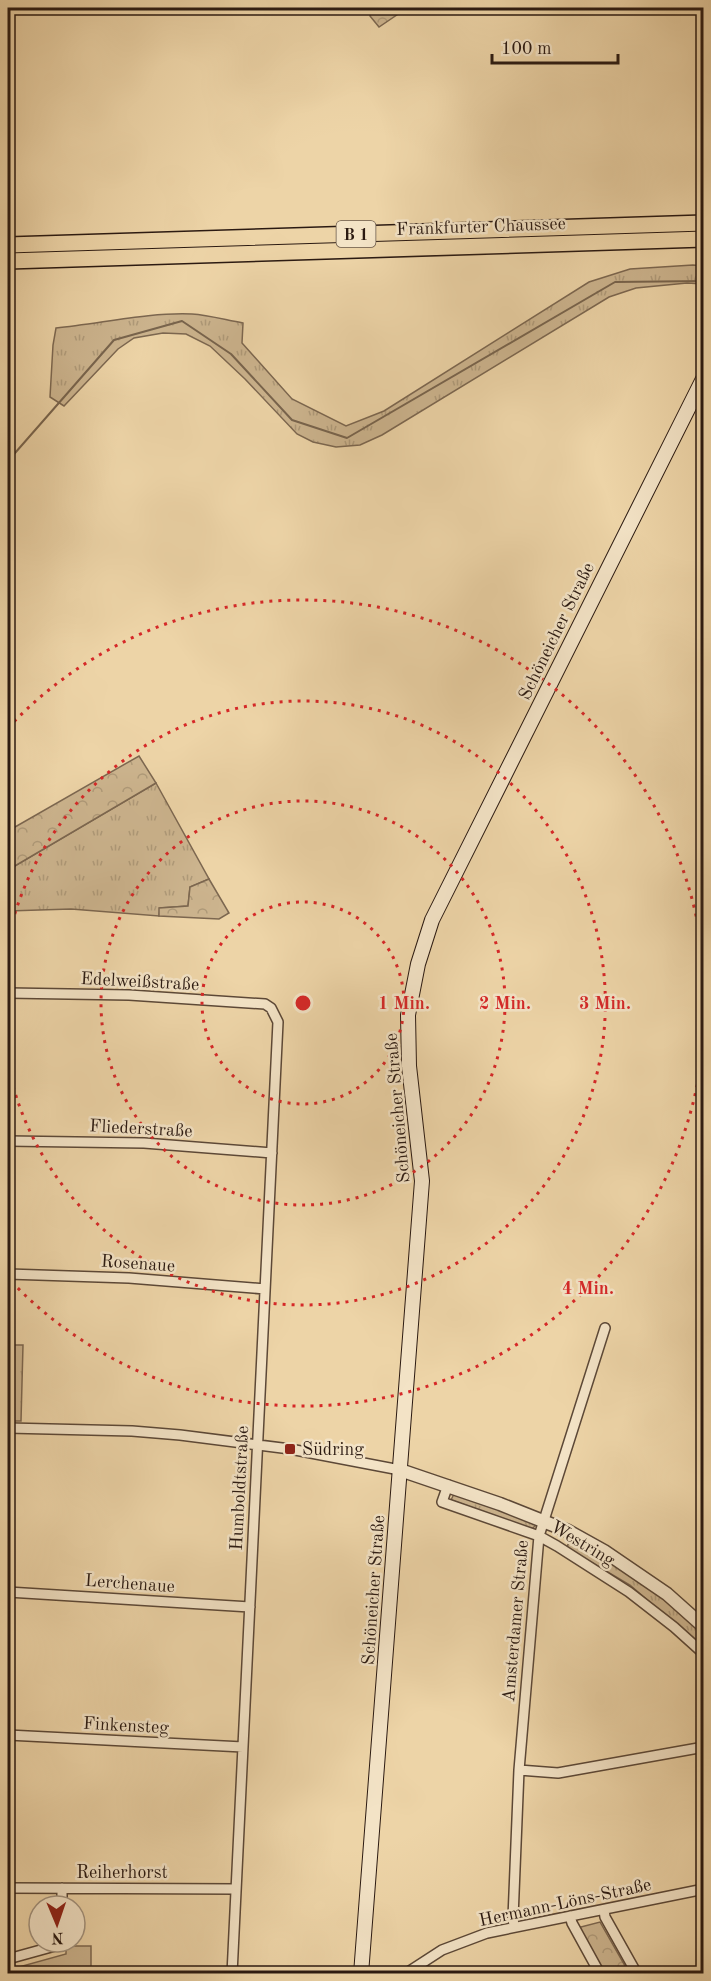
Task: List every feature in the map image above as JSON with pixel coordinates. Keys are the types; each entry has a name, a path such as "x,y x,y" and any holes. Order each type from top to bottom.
{"main road":[{"name":"Frankfurter Chaussee","path":"8,245 704,223"},
{"name":"Frankfurter Chaussee","path":"8,261 704,239"},
{"name":"Schöneicher Straße","path":"361,1974 422,1181 408,1044 408,1015 418,964 432,920 704,377"}],"street":[{"name":"Edelweißstraße","path":"8,993 124,995 270,1006"},
{"name":"Humboldtstraße","path":"232,1974 278,1022 270,1006"},
{"name":"Fliederstraße","path":"8,1141 144,1143 272,1154"},
{"name":"Rosenaue","path":"8,1274 129,1278 265,1289"},
{"name":"Amsterdamer Straße","path":"514,1926 519,1770 539,1536 606,1328"},
{"path":"8,1428 132,1431 180,1435 259,1445 400,1470"},
{"name":"Westring","path":"400,1470 448,1485 568,1531 612,1556 667,1594 704,1627"},
{"name":"Westring","path":"448,1485 442,1502 539,1536 629,1592 704,1654"},
{"name":"Lerchenaue","path":"8,1592 250,1607"},
{"name":"Finkensteg","path":"8,1735 243,1748"},
{"path":"519,1770 558,1773 704,1747"},
{"name":"Reiherhorst","path":"8,1887 237,1889"},
{"path":"62,1888 62,1894"},
{"name":"Hermann-Löns-Straße","path":"405,1974 425,1959 463,1940 514,1926 704,1890"},
{"path":"604,1910 605,1917 638,1974"},
{"path":"570,1916 600,1974"},
{"path":"8,1959 27,1954"}],"green space":[{"path":"371,8 407,8 379,27 370,16"},
{"path":"703,266 703,284 687,283 636,288 609,297 382,435 360,445 336,447 313,442 297,434 210,346 186,334 163,333 134,338 118,349 64,406 50,397 56,328 141,316 198,315 243,323 242,343 292,399 346,426 384,411 589,282 630,269"},
{"path":"139,756 156,783 8,870 8,831"},
{"path":"156,783 209,879 190,887 188,906 160,908 159,916 71,909 8,911 8,870"},
{"path":"209,879 229,913 219,919 159,916 159,908 188,906 190,887"},
{"path":"8,1345 23,1345 21,1421 8,1421"},
{"path":"456,1490 538,1523 532,1529 451,1500"},
{"path":"570,1537 645,1581 703,1632 703,1648 630,1585 567,1548"},
{"path":"600,1922 629,1973 603,1973 577,1928"},
{"path":"87,1946 91,1946 91,1973 8,1973 8,1970 66,1954 87,1954"}],"waterway":[{"path":"8,461 114,340 182,321 231,354 292,420 347,438 615,282 704,281"}],"place":[{"name":"Südring","path":"290,1449"}]}
